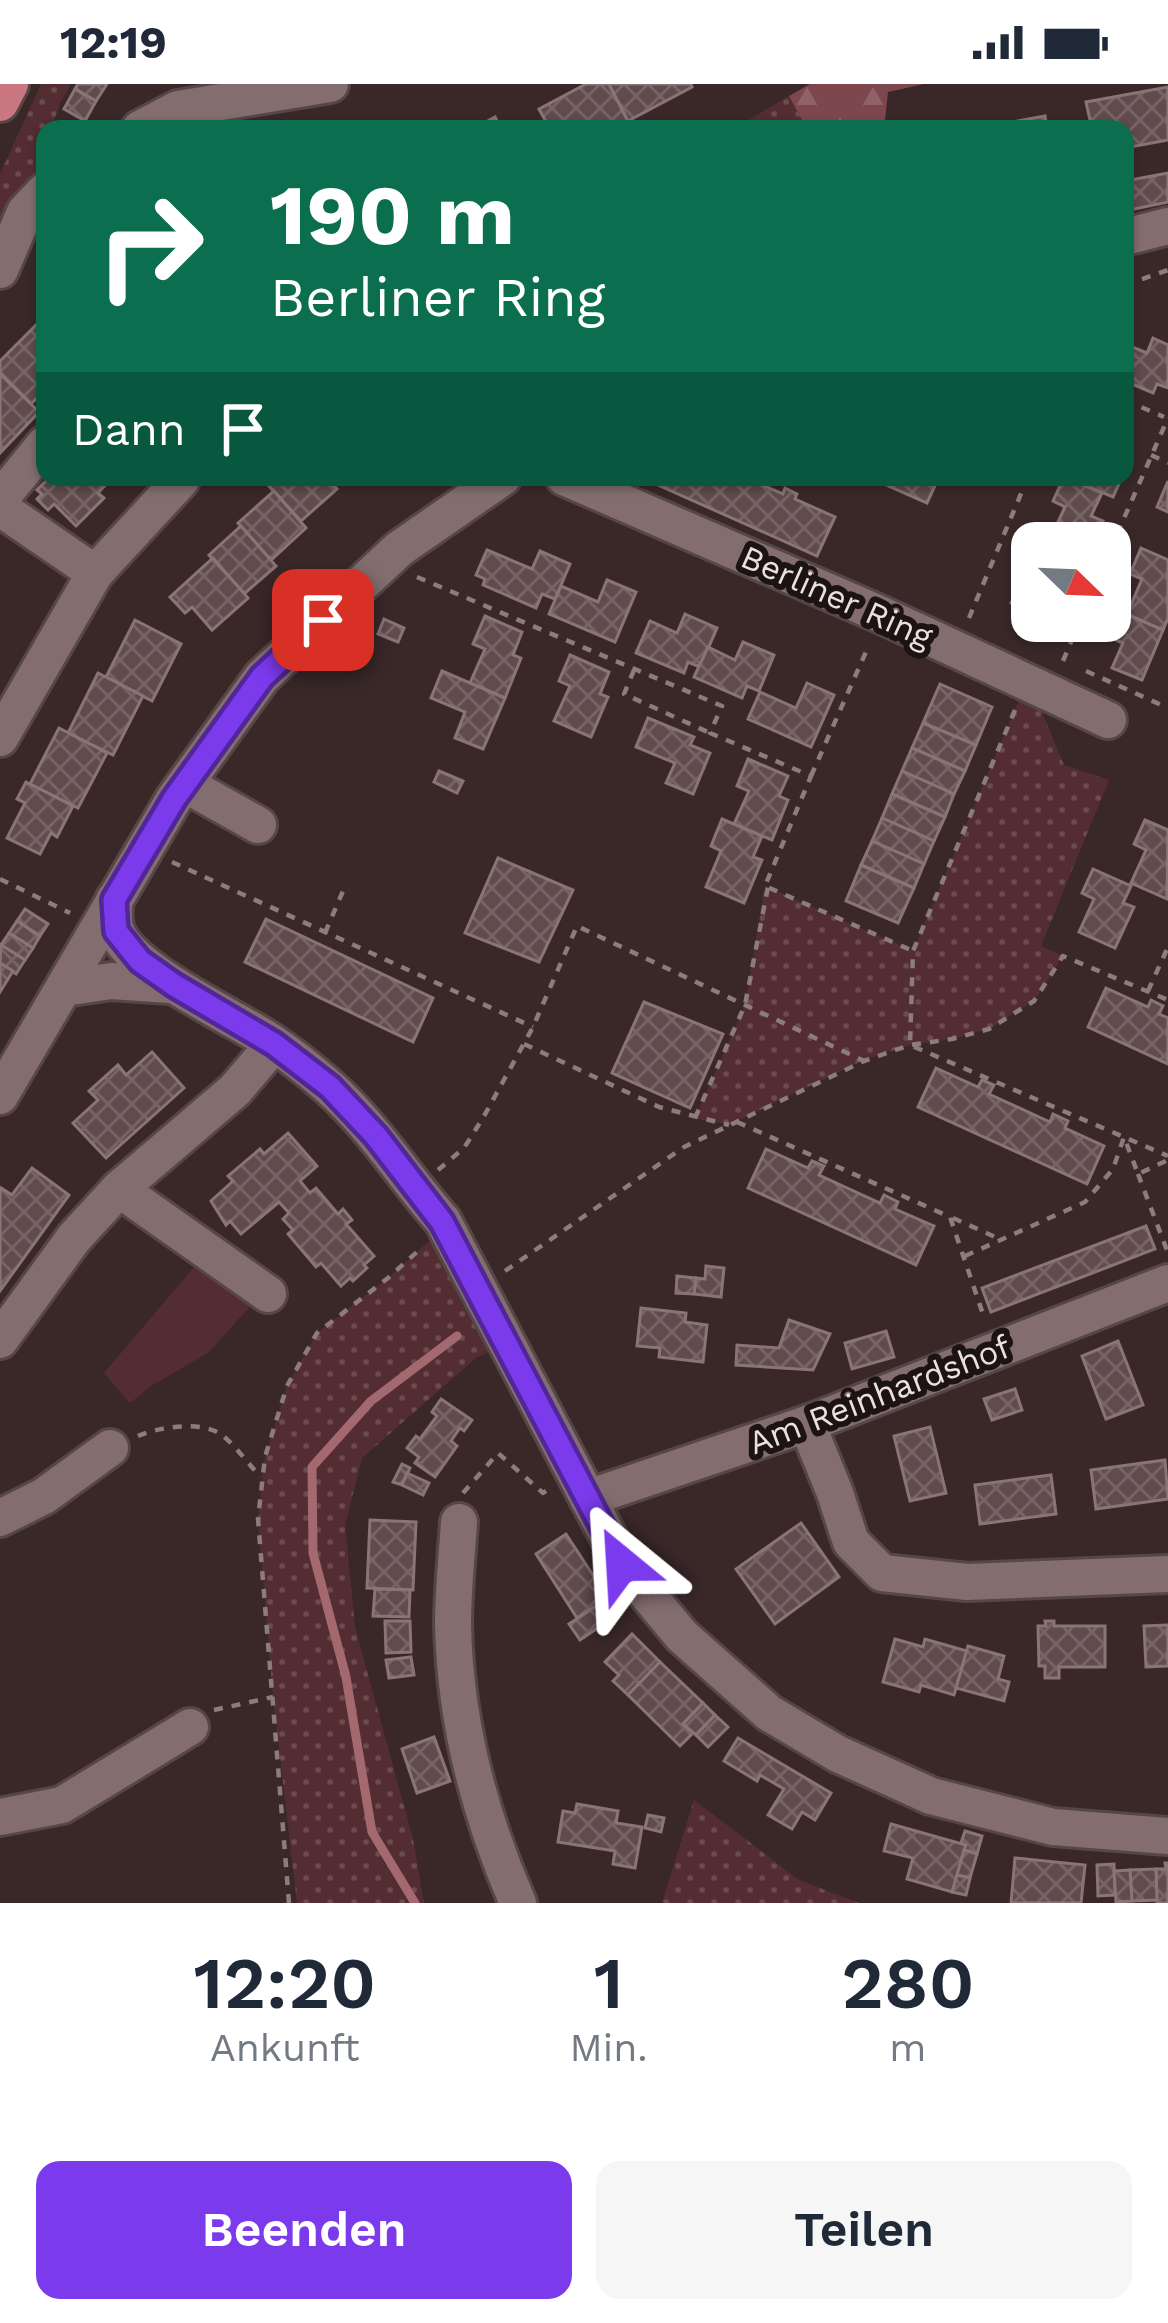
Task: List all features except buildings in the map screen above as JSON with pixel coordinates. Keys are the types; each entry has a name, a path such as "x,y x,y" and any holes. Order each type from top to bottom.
{"main road":[{"path":"0,103 10,84"}],"street":[{"path":"150,120 177,96 330,84"},
{"path":"0,270 25,212 36,200"},
{"path":"1134,235 1168,226"},
{"path":"36,456 0,504 95,573"},
{"path":"0,738 95,573 175,486"},
{"path":"0,1096 185,784 262,677 399,550 489,486"},
{"name":"Berliner Ring","path":"585,486 1108,720"},
{"path":"185,784 258,825"},
{"path":"106,914 140,961 274,1044 330,1087 376,1136 445,1227 571,1492 682,1636 769,1713 838,1754 931,1796 1053,1827 1168,1836"},
{"path":"64,988 111,981 174,985"},
{"path":"0,1340 74,1238 119,1189 235,1090 274,1044"},
{"path":"119,1189 268,1294"},
{"name":"Am Reinhardshof","path":"571,1492 807,1424 1168,1283"},
{"path":"807,1424 851,1542 882,1573 967,1582 1168,1574"},
{"path":"0,1518 44,1496 110,1448"},
{"path":"459,1522 453,1623 461,1729 479,1800 518,1903"},
{"path":"0,1817 62,1805 190,1727"}],"path":[{"path":"1134,282 1168,270"},
{"path":"1122,522 1167,418 1134,404"},
{"path":"1150,455 1168,463"},
{"path":"969,618 1024,486"},
{"path":"406,572 722,706 710,733"},
{"path":"873,637 765,886 913,951"},
{"path":"1063,661 1071,642"},
{"path":"635,669 624,694 811,776"},
{"path":"910,1045 913,951 1018,702"},
{"path":"183,867 533,1027"},
{"path":"0,878 106,914"},
{"path":"326,933 346,884"},
{"path":"694,1118 745,1005 768,887"},
{"path":"435,1173 464,1148 533,1027 578,926 864,1060"},
{"path":"1148,991 1168,947"},
{"path":"500,1275 684,1148 864,1060 989,1028 1034,1001 1063,956 1168,1000"},
{"path":"524,1044 659,1107 733,1124 1002,1240"},
{"path":"910,1045 1168,1158"},
{"path":"1124,1137 1168,1253"},
{"path":"950,1216 965,1256 1002,1240 1085,1202 1113,1169 1124,1137"},
{"path":"1138,1174 1168,1158"},
{"path":"289,1903 258,1519 266,1457 287,1386 317,1333 445,1227"},
{"path":"110,1448 152,1430 212,1430 263,1479"},
{"path":"459,1522 461,1494 499,1453 543,1493 571,1492"},
{"path":"248,1702 273,1697"}],"shaded area":[{"path":"41,84 71,84 54,120 36,120 36,184 0,270 0,174"},
{"path":"789,96 802,120 748,120"},
{"path":"1018,702 1041,710 1064,765 1109,780 1041,946 1063,956 1034,1001 989,1029 864,1060 729,1125 695,1118 745,1005 765,886 913,951"},
{"path":"445,1227 508,1345 477,1357 362,1458 345,1525 355,1627 413,1839 424,1903 297,1903 258,1519 265,1457 287,1386 317,1333"},
{"path":"200,1260 255,1301 208,1353 130,1403 104,1373"},
{"path":"694,1800 799,1880 859,1903 662,1903"}],"green space":[{"path":"810,84 924,84 888,92 885,120 802,120 789,96"}],"waterway":[{"path":"415,1903 372,1832 346,1677 313,1553 312,1467 371,1401 457,1336"}],"route":[{"path":"323,620 262,677 174,799 114,900 116,931 140,961 274,1044 330,1087 376,1136 442,1222 622,1564"}]}
